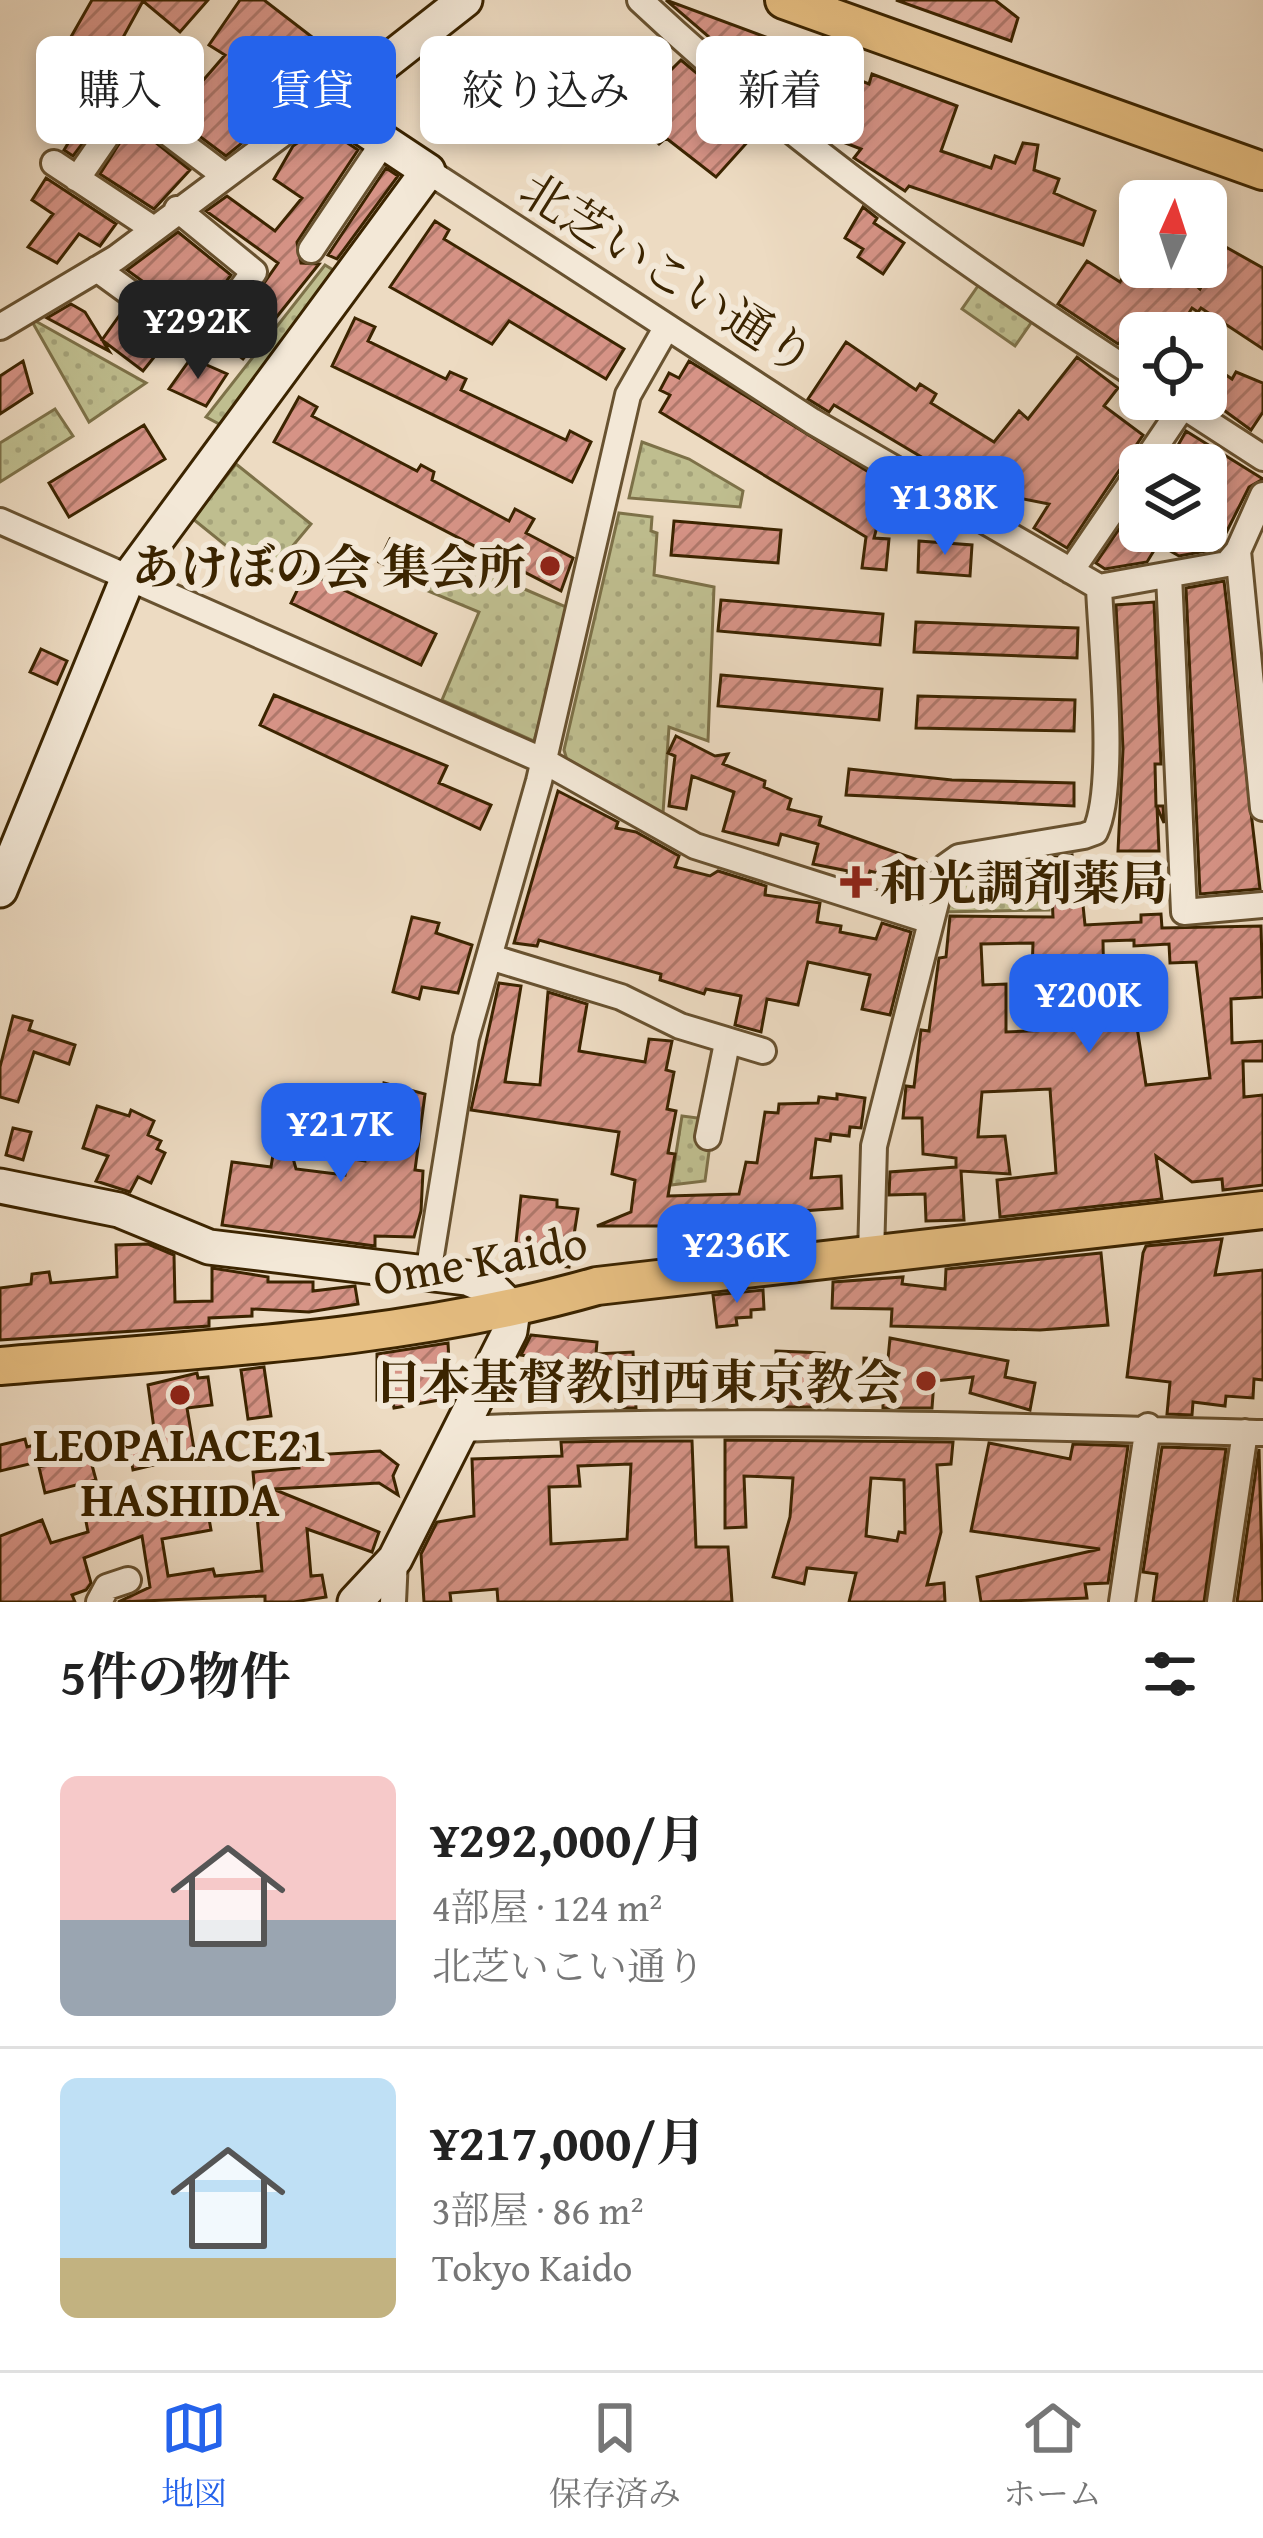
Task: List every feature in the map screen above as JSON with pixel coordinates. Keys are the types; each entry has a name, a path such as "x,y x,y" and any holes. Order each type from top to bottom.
{"main road":[{"path":"784,0 1263,172"},
{"name":"Ome Kaido","path":"0,1366 513,1310 596,1286 1263,1210"}],"street":[{"path":"396,54 465,0"},
{"path":"640,0 713,68 856,179 1033,309 1119,364"},
{"path":"77,179 101,144"},
{"path":"183,144 225,176"},
{"path":"0,328 97,269 268,144"},
{"path":"311,250 382,144"},
{"path":"0,890 127,580 428,171 391,144"},
{"path":"54,163 152,228"},
{"name":"北芝いこい通り","path":"428,171 665,330 1099,587"},
{"path":"97,269 200,344 254,272 177,209"},
{"path":"428,1274 453,1094 544,760 628,395 665,330"},
{"path":"1204,420 1263,458"},
{"path":"871,1255 874,1146 945,867 959,857 1095,832 1104,769 1099,587 1227,564 1238,551 1263,495"},
{"path":"1071,571 1119,501"},
{"path":"0,521 544,760 694,846 931,921"},
{"path":"1238,551 1263,808"},
{"path":"1169,575 1184,912 1263,905"},
{"path":"490,957 621,997 727,1042 763,1051"},
{"path":"707,1137 727,1042"},
{"path":"0,1186 119,1210 209,1247 478,1281 513,1310 510,1330 395,1559 355,1602"},
{"path":"462,1430 638,1421 1148,1426 1254,1432 1220,1602"},
{"path":"1122,1602 1148,1426"},
{"path":"393,1602 395,1559"},
{"path":"100,1602 107,1587 128,1580"}],"shaded area":[{"path":"325,265 338,273 223,426 206,417"},
{"path":"980,283 1033,320 1015,346 962,309"},
{"path":"30,318 146,383 89,422"},
{"path":"55,409 73,436 0,482 0,443"},
{"path":"642,442 689,459 743,491 740,507 629,498"},
{"path":"236,464 311,524 266,578 193,519"},
{"path":"619,513 652,517 651,531 657,533 654,575 714,587 708,741 669,727 663,813 567,760 564,750"},
{"path":"459,561 571,609 534,741 442,700 479,612 428,591 440,564 453,570"},
{"path":"1046,854 1049,910 940,912 959,872"},
{"path":"682,1116 706,1119 711,1137 705,1181 671,1185"}],"building":[{"path":"92,0 208,0 180,32 143,1 124,36 71,36"},
{"path":"240,0 264,0 311,36 228,36 228,144 241,144 226,156 204,140 204,79 225,55 209,45"},
{"path":"666,0 763,36 708,36"},
{"path":"896,0 995,0 1018,18 1011,41"},
{"path":"681,60 696,73 696,144 746,144 716,177 672,143 672,69"},
{"path":"872,74 957,106 941,151 991,168 995,156 1015,163 1023,143 1038,145 1034,170 1059,179 1054,193 1095,211 1083,245 909,186 905,191 854,158 861,149 848,144 864,144 864,82 869,84"},
{"path":"68,144 82,144 73,156 64,150"},
{"path":"119,144 158,144 190,170 154,209 100,174"},
{"path":"349,144 358,150 297,242 301,263 319,264 243,359 222,343 278,263 206,211 227,196 275,231 302,198 274,179 293,146"},
{"path":"386,168 398,176 337,259 328,255"},
{"path":"46,178 116,224 100,246 79,234 57,263 28,247 53,214 32,200"},
{"path":"863,207 877,218 874,223 904,243 883,274 858,257 863,249 845,238"},
{"path":"435,221 449,230 444,239 624,349 606,379 509,321 492,344 390,287"},
{"path":"178,232 231,275 215,297 208,292 189,315 127,270"},
{"path":"1227,248 1263,268 1263,349 1227,325 1227,312 1192,308 1190,312 1119,312 1118,344 1058,304 1087,261 1119,281 1119,288 1227,288"},
{"path":"71,304 85,312 109,351 47,318"},
{"path":"124,309 167,341 143,371 102,340"},
{"path":"355,318 375,327 368,341 446,379 450,372 466,379 461,390 566,440 570,431 591,442 572,482 332,366"},
{"path":"846,342 916,390 920,384 936,394 931,403 994,442 1019,411 1028,419 1077,357 1118,388 1104,406 1143,435 1137,444 1119,444 1119,471 1067,548 1034,528 1049,504 977,490 834,405 829,412 808,399"},
{"path":"191,358 227,374 206,406 169,389"},
{"path":"23,361 32,393 0,414 0,376"},
{"path":"689,361 888,484 874,538 889,539 886,570 862,568 866,537 660,412 670,395 660,390 669,373 679,378"},
{"path":"1236,372 1263,383 1263,412 1251,430 1227,412 1227,376 1232,379"},
{"path":"299,397 317,407 312,416 417,471 421,465 434,472 432,480 509,521 515,509 534,519 526,533 573,558 561,591 274,442"},
{"path":"144,425 165,459 69,517 49,483"},
{"path":"1186,431 1207,444 1179,444"},
{"path":"1227,457 1263,479 1249,487 1227,531"},
{"path":"674,521 781,530 778,563 671,555"},
{"path":"1119,529 1119,552 1153,552 1147,562 1105,569 1096,563"},
{"path":"390,539 418,553 407,576 379,562"},
{"path":"919,541 972,545 970,576 918,572"},
{"path":"306,572 436,634 421,665 291,603"},
{"path":"1224,581 1260,889 1200,894 1186,588"},
{"path":"721,600 883,614 880,645 718,631"},
{"path":"1154,602 1161,764 1155,764 1156,806 1163,806 1164,823 1157,807 1159,851 1118,851 1123,749 1116,605"},
{"path":"916,622 1078,628 1077,658 914,652"},
{"path":"41,649 67,661 57,684 30,672"},
{"path":"721,675 882,689 879,720 718,706"},
{"path":"274,695 447,766 439,783 491,805 480,829 260,725"},
{"path":"918,696 1075,700 1074,731 916,728"},
{"path":"676,736 715,756 728,754 723,764 765,781 764,787 791,799 788,809 821,817 819,825 929,864 925,879 921,885 870,871 866,883 846,877 848,871 813,864 818,844 781,834 778,845 723,831 734,792 692,776 686,809 669,806 675,756 668,753"},
{"path":"849,769 952,780 1074,783 1074,806 846,795"},
{"path":"558,791 618,822 616,828 636,832 679,856 675,867 710,876 718,871 766,886 765,895 820,903 817,922 841,926 840,932 876,939 882,923 911,932 890,1015 862,1009 870,975 808,962 798,1005 767,999 761,1032 735,1025 741,996 706,989 704,994 660,980 661,974 539,940 537,946 514,943"},
{"path":"1072,855 1073,904 1083,905 1085,925 1141,922 1141,915 1161,914 1162,928 1261,926 1263,997 1231,999 1232,1043 1263,1041 1263,1061 1243,1061 1244,1097 1263,1095 1263,1185 1223,1190 1222,1179 1192,1182 1156,1156 1162,1199 1000,1217 997,1180 1056,1173 1050,1089 982,1092 978,1137 1005,1136 1010,1174 961,1171 964,1220 926,1221 925,1194 889,1195 890,1172 956,1167 956,1158 923,1154 922,1118 903,1118 906,1086 914,1087 921,1030 929,1031 950,916 1053,917 1050,858","holes":["1134,940 1134,946 1169,944 1170,963 1196,962 1210,1078 1146,1085 1132,995 1104,998 1103,941","1033,943 1032,973 1052,973 1051,1030 1006,1032 1006,984 983,985 981,944"]},
{"path":"412,917 439,923 436,933 472,945 458,993 422,987 419,999 393,992"},
{"path":"499,983 521,986 505,1082 540,1085 548,992 587,1004 579,1051 645,1062 649,1039 672,1041 666,1070 674,1072 667,1109 676,1111 668,1153 675,1154 668,1196 739,1194 746,1162 757,1163 765,1112 778,1113 779,1104 818,1103 819,1097 837,1099 837,1094 865,1098 861,1128 850,1127 849,1136 831,1134 830,1141 816,1139 811,1178 841,1176 842,1208 735,1216 737,1247 691,1252 688,1226 597,1226 631,1212 635,1180 612,1174 619,1132 471,1110"},
{"path":"13,1016 32,1021 29,1030 75,1045 69,1064 34,1052 18,1102 0,1097 0,1067"},
{"path":"384,1083 425,1094 415,1170 423,1171 421,1211 414,1237 375,1236 375,1246 222,1225 232,1162 271,1167 273,1155 293,1158 296,1169 345,1175 348,1158 365,1161 373,1098 382,1099"},
{"path":"97,1106 129,1116 131,1110 154,1121 148,1135 161,1141 157,1149 165,1153 151,1183 138,1177 130,1192 96,1181 108,1156 83,1148"},
{"path":"13,1128 31,1132 23,1160 6,1155"},
{"path":"521,1196 557,1200 557,1207 578,1209 569,1267 514,1261"},
{"path":"1222,1239 1215,1275 1263,1270 1263,1380 1254,1379 1253,1398 1226,1396 1225,1406 1193,1402 1192,1415 1167,1414 1170,1382 1127,1377 1143,1253 1146,1246"},
{"path":"148,1244 174,1255 175,1302 212,1301 212,1268 268,1277 268,1282 313,1282 313,1291 355,1286 358,1304 309,1312 252,1309 252,1316 209,1318 209,1326 0,1340 0,1288 31,1284 32,1274 49,1272 51,1283 117,1277 116,1245"},
{"path":"1101,1253 1108,1325 1040,1330 891,1326 892,1309 832,1308 833,1282 903,1277 902,1284 945,1289 946,1269"},
{"path":"763,1290 764,1309 751,1310 751,1317 736,1318 737,1325 717,1327 713,1295"},
{"path":"531,1335 597,1342 596,1354 633,1352 636,1408 616,1408 615,1377 525,1368 527,1356 521,1355"},
{"path":"890,1338 1008,1361 1005,1377 1035,1383 1030,1410 970,1393 973,1377 934,1381 932,1408 883,1408 883,1396 863,1395 864,1358 888,1359"},
{"path":"448,1343 451,1398 394,1408 392,1398 377,1400 377,1354"},
{"path":"776,1351 824,1353 820,1385 829,1385 827,1407 784,1407 786,1373 776,1373"},
{"path":"264,1367 271,1416 248,1419 241,1370"},
{"path":"197,1373 198,1378 208,1377 212,1405 187,1408 195,1455 133,1470 128,1441 155,1436 148,1385"},
{"path":"25,1439 27,1447 38,1444 42,1461 0,1471 0,1445"},
{"path":"296,1440 313,1455 380,1451 398,1465 393,1476 398,1495 379,1483 273,1489 379,1532 372,1552 307,1529 311,1576 322,1575 326,1597 294,1602 265,1602 265,1596 118,1602 150,1587 142,1536 84,1558 91,1583 72,1595 75,1602 0,1602 0,1536 42,1520 51,1543 88,1532 85,1516 157,1491 160,1505 205,1496 211,1530 162,1539 168,1576 213,1569 215,1576 262,1571 253,1472 299,1468"},
{"path":"725,1440 953,1442 951,1464 937,1465 941,1532 927,1585 944,1583 945,1602 849,1602 856,1573 807,1568 804,1584 773,1577 790,1517 793,1478 744,1476 746,1527 725,1528","holes":["871,1478 904,1480 905,1533 899,1532 897,1541 866,1536"]},
{"path":"692,1441 696,1547 728,1547 732,1602 498,1602 497,1589 450,1593 451,1602 424,1602 421,1554 437,1522 474,1516 472,1459 562,1456 561,1442","holes":["631,1464 627,1539 551,1544 549,1487 580,1486 578,1466"]},
{"path":"989,1443 1070,1459 1073,1444 1128,1446 1108,1583 1085,1584 1087,1598 981,1602 977,1577 1100,1549 971,1531"},
{"path":"1162,1447 1226,1449 1204,1602 1153,1602 1157,1574 1143,1572"},
{"path":"1259,1449 1263,1602 1237,1602"},
{"path":"89,1454 96,1480 45,1493 39,1467"}],"place":[{"name":"あけぼの会 集会所","path":"550,566"},
{"name":"和光調剤薬局","path":"856,882"},
{"name":"日本基督教団西東京教会","path":"926,1381"},
{"name":"LEOPALACE21 HASHIDA","path":"180,1395"}]}
